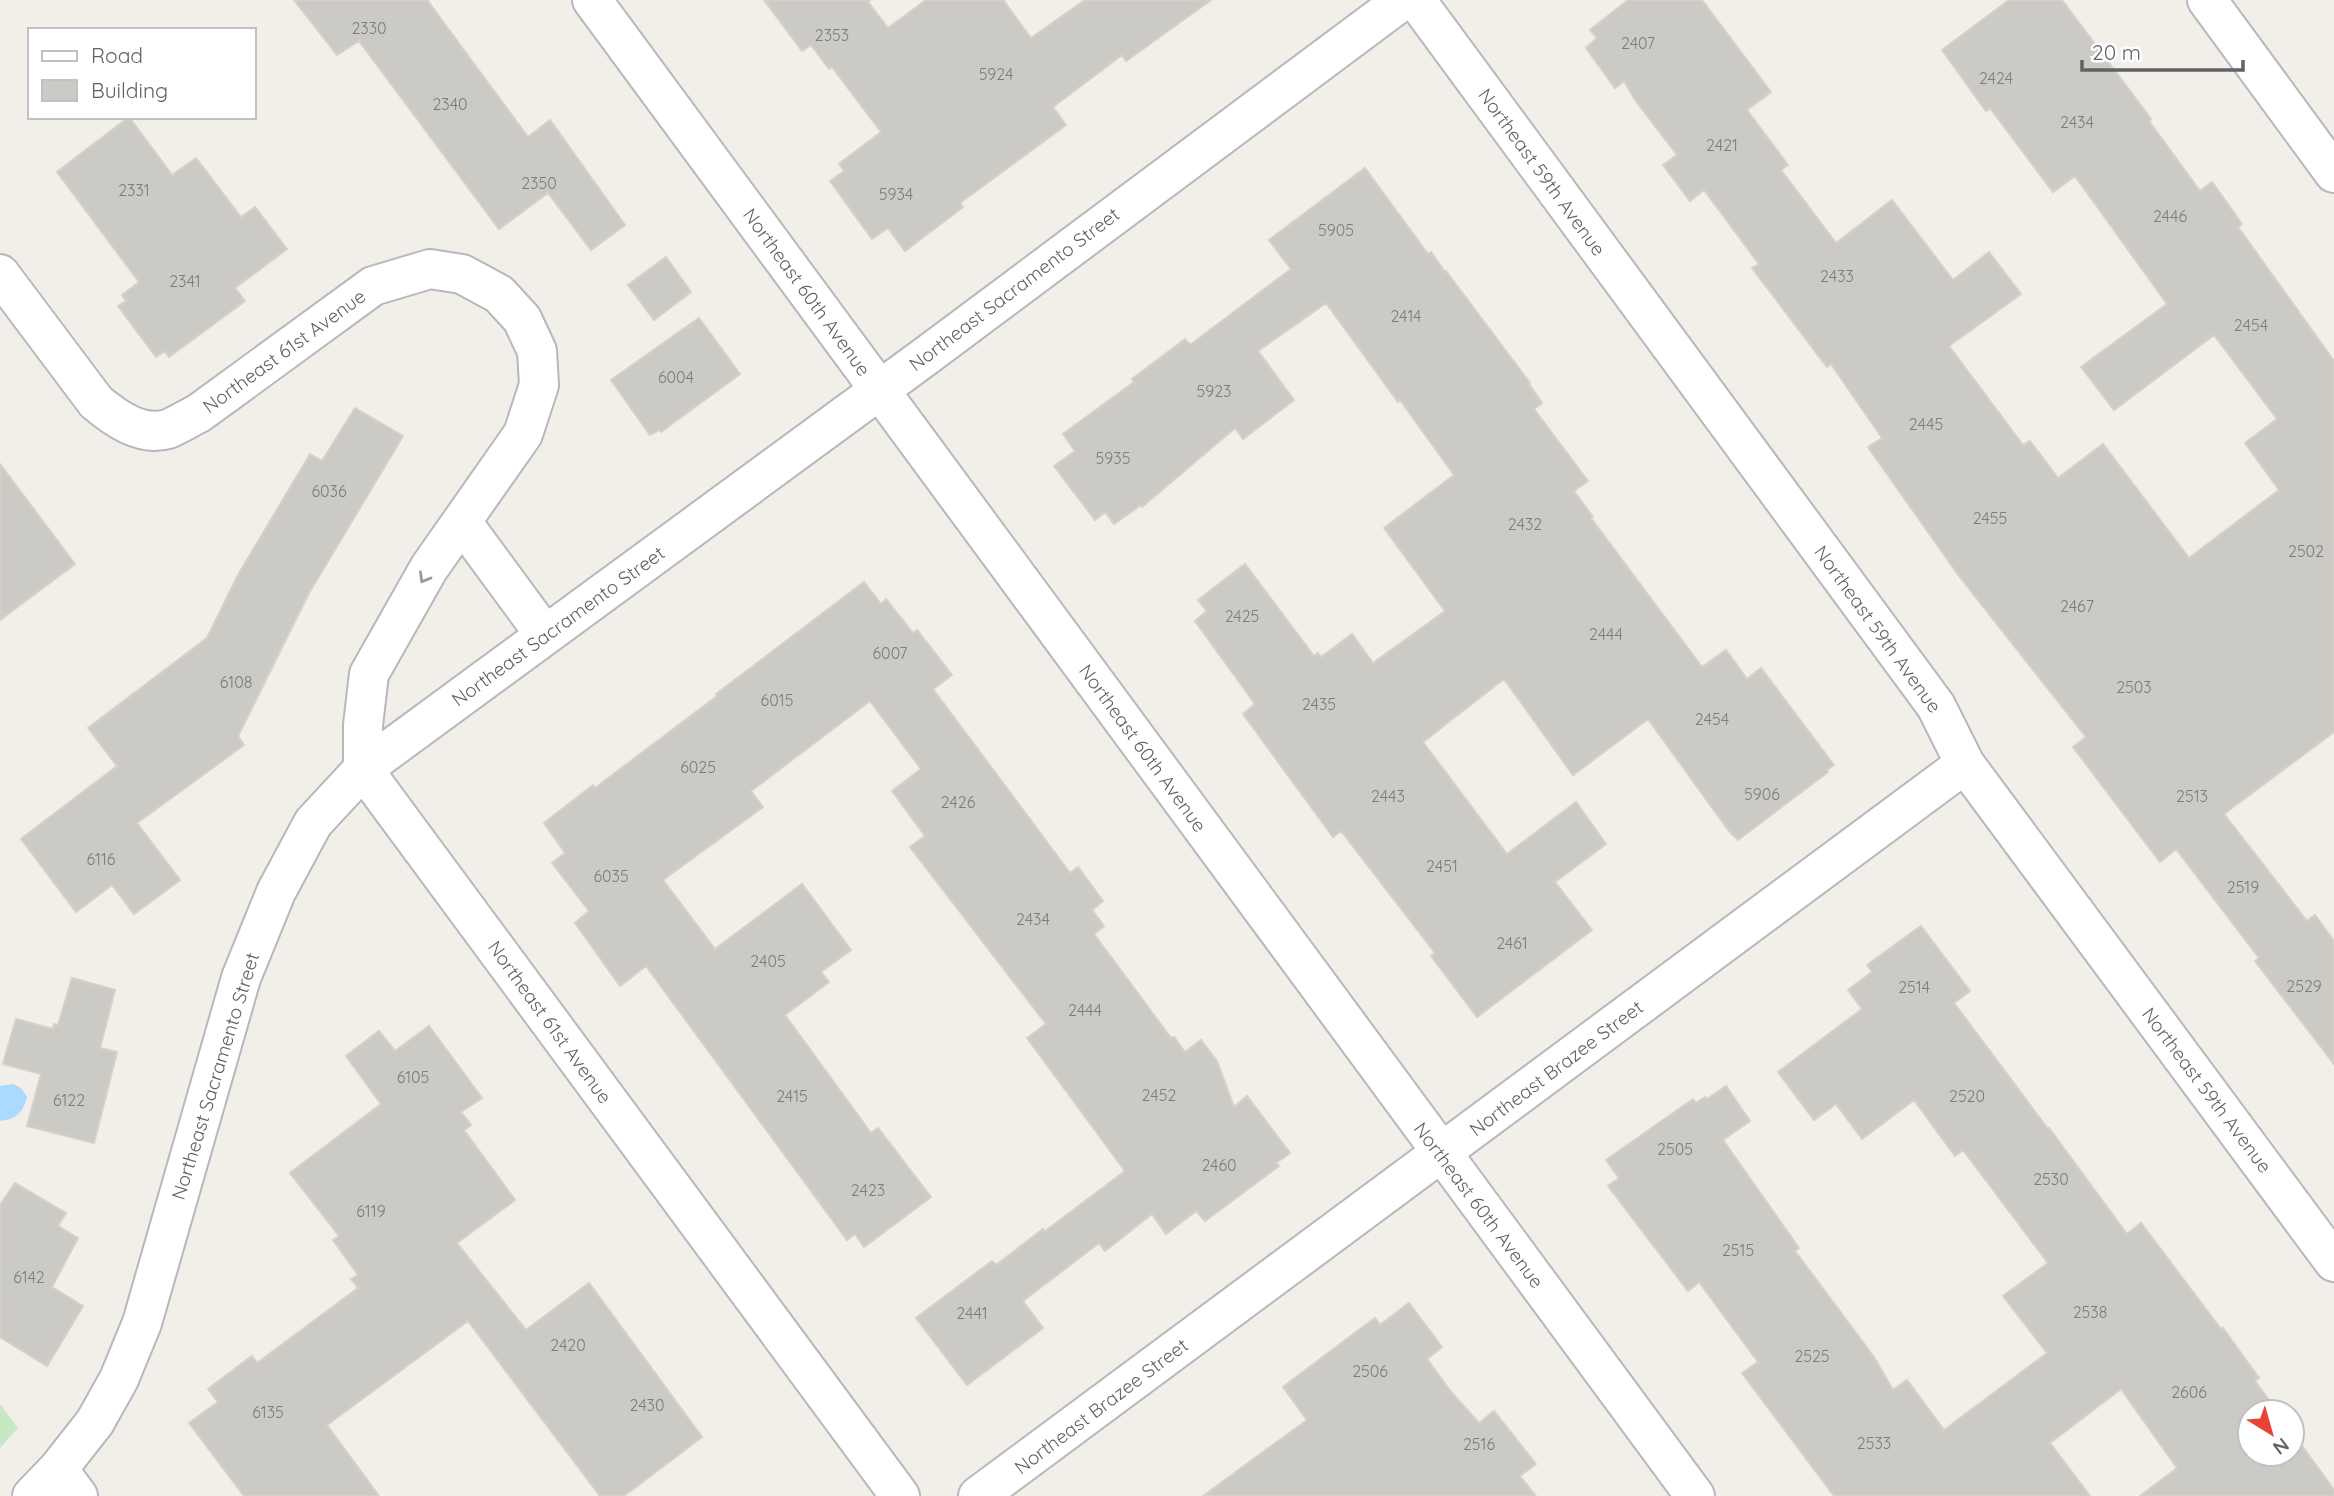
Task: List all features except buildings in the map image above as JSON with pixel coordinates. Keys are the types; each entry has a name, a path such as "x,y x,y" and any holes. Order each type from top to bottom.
{"street":[{"name":"Northeast 60th Avenue","path":"592,0 1695,1496"},
{"name":"Northeast Sacramento Street","path":"32,1496 68,1482 95,1422 119,1379 142,1323 241,978 276,892 313,823 363,769 1404,0"},
{"name":"Northeast 59th Avenue","path":"1416,0 1936,706 1965,764 2334,1262"},
{"path":"2207,0 2334,173"},
{"name":"Northeast 61st Avenue","path":"0,274 96,402 116,419 146,430 167,429 199,413 373,286 430,269 462,274 499,294 522,318 537,351 539,385 523,434 429,568 369,674 363,725 363,769 900,1496"},
{"path":"462,522 545,635"},
{"name":"Northeast Brazee Street","path":"978,1496 1965,764"}],"green space":[{"path":"0,1404 18,1428 0,1448"}],"water":[{"path":"13,1084 21,1088 27,1097 25,1103 18,1114 0,1121 0,1086"}]}
